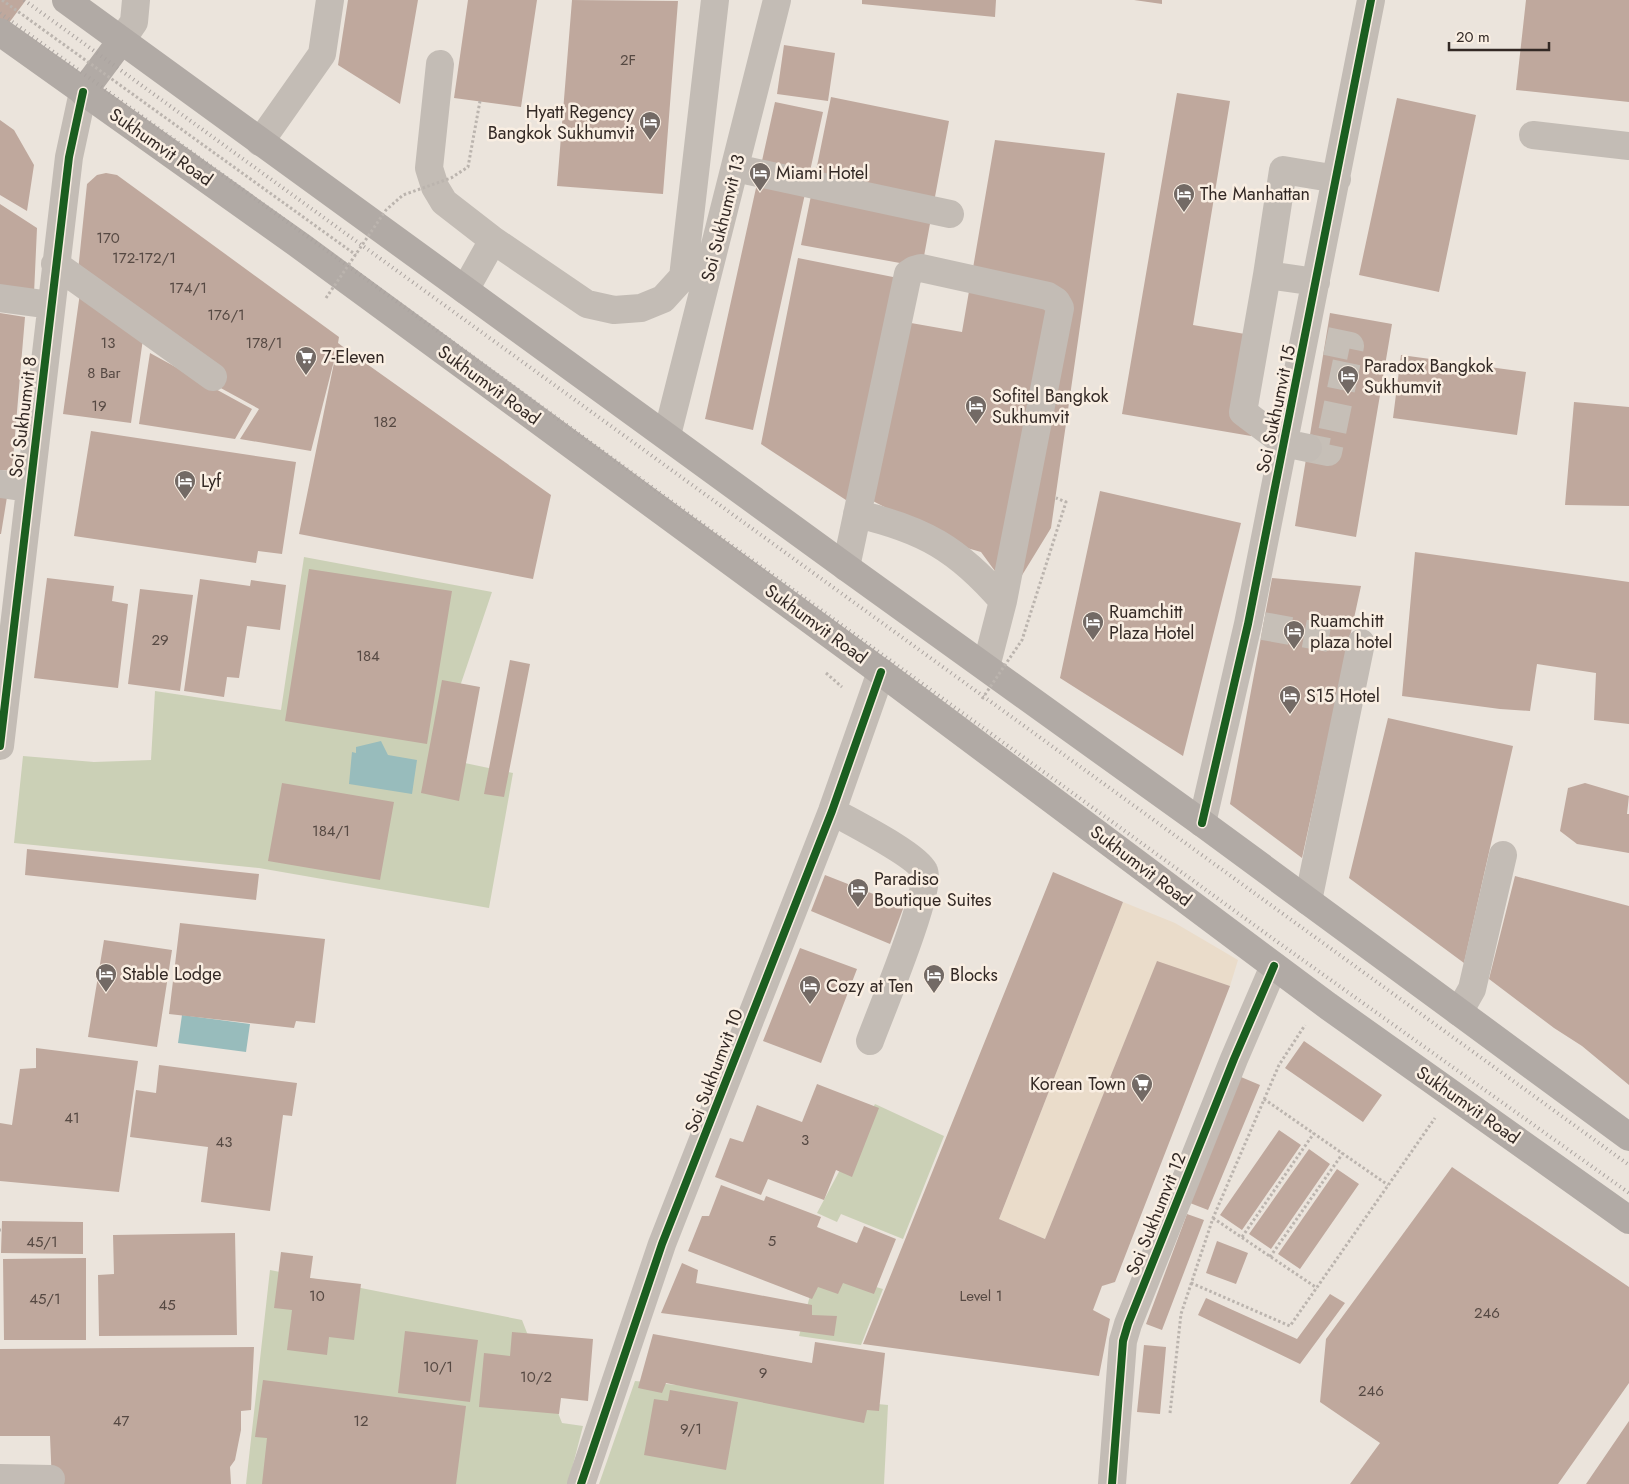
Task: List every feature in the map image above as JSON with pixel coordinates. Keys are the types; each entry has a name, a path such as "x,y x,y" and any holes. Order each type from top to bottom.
{"main road":[{"path":"66,0 846,567 1202,823 1629,1137"},
{"name":"Sukhumvit Road","path":"0,32 302,247 881,672 1274,966 1629,1220"},
{"path":"83,92 122,41"}],"street":[{"path":"122,41 134,22 136,0"},
{"path":"260,142 322,54 330,0"},
{"path":"440,64 429,168 434,187 444,202 493,240 587,304 614,310 641,308 663,299 683,277 715,0"},
{"name":"Soi Sukhumvit 13","path":"667,436 777,0"},
{"name":"Soi Sukhumvit 15","path":"1202,823 1255,625 1296,445 1316,340 1316,282 1371,0"},
{"name":"Soi Sukhumvit 8","path":"0,746 69,157 83,92"},
{"path":"1533,135 1629,146"},
{"path":"735,168 950,214"},
{"path":"1296,445 1243,412 1283,170 1337,179"},
{"path":"465,290 493,240"},
{"path":"56,264 213,377"},
{"path":"846,567 908,274 921,268 1048,296 1056,301 1060,308 1003,601 986,667"},
{"path":"1267,274 1316,282"},
{"path":"0,298 51,305"},
{"path":"0,484 30,488"},
{"path":"857,514 892,522 950,550 982,577 1003,601"},
{"path":"1308,901 1361,643"},
{"name":"Soi Sukhumvit 10","path":"581,1484 662,1244 832,811 881,672"},
{"path":"832,811 914,860 925,872 926,885 920,908 870,1041"},
{"path":"1459,1012 1472,988 1503,855"},
{"name":"Soi Sukhumvit 12","path":"1112,1484 1123,1341 1128,1324 1234,1059 1274,966"},
{"path":"0,1478 51,1479"}],"path":[{"path":"2,0 356,255"},
{"path":"326,298 386,210 403,195 451,178 468,167 480,101"},
{"path":"982,699 1022,640 1066,502 1056,498"},
{"path":"1170,1413 1181,1314 1213,1218 1278,1065 1308,1020"},
{"path":"1264,1099 1388,1186"},
{"path":"1191,1283 1290,1326 1438,1114"},
{"path":"1242,1238 1314,1133"},
{"path":"1270,1257 1343,1153"},
{"path":"1213,1218 1317,1288"}],"green space":[{"path":"304,557 492,592 436,757 513,773 489,908 259,868 14,843 23,756 94,762 151,760 155,691 281,710"},
{"path":"875,1104 944,1136 903,1239 841,1214 837,1222 817,1213"},
{"path":"270,1270 522,1320 562,1423 583,1426 568,1484 246,1484"},
{"path":"817,1270 883,1289 861,1345 799,1336"},
{"path":"635,1381 888,1405 884,1484 599,1484"}],"shaded area":[{"path":"1123,902 1175,923 1238,960 1230,986 1157,962 1045,1239 999,1219"}],"water":[{"path":"381,741 388,755 417,760 412,794 349,784 352,752 356,753 356,747"},
{"path":"182,1015 250,1024 246,1052 178,1043"}],"building":[{"path":"0,0 26,0 0,35"},
{"path":"348,0 418,0 400,104 338,65"},
{"path":"468,0 537,0 521,107 454,98"},
{"path":"572,0 678,1 663,194 557,186"},
{"path":"862,0 996,0 995,17 862,4"},
{"path":"1134,0 1162,0 1162,4"},
{"path":"1526,0 1629,0 1629,102 1516,90"},
{"path":"784,45 835,53 828,101 777,94"},
{"name":"The Manhattan","path":"1177,93 1230,101 1193,325 1268,338 1251,436 1122,414"},
{"path":"831,97 949,121 922,267 801,245"},
{"path":"1397,98 1476,115 1439,292 1359,275"},
{"path":"775,102 823,112 753,430 705,419"},
{"path":"0,120 14,130 34,165 27,211 0,195"},
{"name":"Sofitel Bangkok Sukhumvit","path":"995,140 1105,153 1051,528 1011,593 981,552 960,546 869,499 911,323 962,332"},
{"path":"106,173 117,175 339,337 338,343 350,352 551,495 533,579 299,534 336,353 311,451 240,439 259,409 217,386 226,375 78,271 87,184 97,175"},
{"path":"0,204 37,228 34,294 0,290"},
{"path":"798,258 898,278 852,504 761,444"},
{"path":"80,293 144,332 131,423 63,414"},
{"path":"0,313 25,317 12,471 0,470"},
{"name":"Paradox Bangkok Sukhumvit","path":"1330,313 1392,324 1356,537 1295,526"},
{"path":"150,353 252,409 235,439 139,424"},
{"path":"1401,355 1526,372 1517,435 1393,418"},
{"path":"1574,402 1629,407 1629,506 1565,505"},
{"name":"Lyf","path":"91,431 296,462 282,554 258,551 256,563 74,536"},
{"path":"1100,491 1241,523 1183,756 1060,678"},
{"path":"0,496 7,497 1,534 0,534"},
{"path":"1415,552 1629,582 1629,724 1594,720 1596,673 1537,664 1530,711 1500,709 1402,696"},
{"path":"309,569 452,591 427,744 285,721"},
{"path":"47,578 114,586 112,601 128,604 118,688 34,678"},
{"name":"S15 Hotel","path":"1272,578 1361,586 1302,858 1230,804"},
{"path":"200,579 250,586 251,580 286,585 280,630 247,626 239,678 227,677 224,697 184,691"},
{"path":"140,589 193,595 180,691 128,684"},
{"path":"510,660 530,664 504,797 484,794"},
{"path":"442,680 480,687 459,801 421,793"},
{"path":"1388,718 1513,746 1464,963 1349,878"},
{"path":"282,783 394,802 380,880 268,861"},
{"path":"1585,783 1629,796 1627,814 1629,814 1629,853 1577,844 1560,831 1568,788"},
{"path":"27,849 259,874 256,900 25,875"},
{"name":"Korean Town","path":"1053,872 1123,902 999,1219 1045,1239 1157,961 1230,986 1115,1282 1102,1286 1093,1310 1110,1319 1099,1376 863,1344"},
{"name":"Paradiso Boutique Suites","path":"825,875 904,906 890,944 811,911"},
{"path":"1515,876 1629,906 1629,1085 1582,1046 1554,1028 1489,979"},
{"path":"180,923 325,939 315,1023 296,1021 294,1028 169,1014"},
{"path":"104,940 172,950 157,1047 88,1037"},
{"name":"Cozy at Ten","path":"800,948 857,969 821,1063 763,1041"},
{"path":"1304,1041 1382,1095 1363,1122 1285,1068"},
{"path":"36,1048 138,1061 119,1192 0,1181 0,1123 12,1125 20,1069 36,1068"},
{"path":"159,1065 297,1083 292,1116 283,1115 270,1211 201,1202 208,1147 130,1137 136,1090 156,1093"},
{"path":"1241,1077 1260,1085 1208,1210 1190,1203"},
{"path":"817,1084 879,1108 852,1177 836,1170 824,1200 768,1179 761,1195 715,1177 730,1138 743,1142 757,1105 802,1122"},
{"path":"1279,1130 1301,1145 1242,1230 1220,1215"},
{"path":"1309,1149 1330,1164 1271,1249 1249,1234"},
{"path":"1452,1167 1629,1287 1629,1383 1558,1484 1350,1484 1380,1443 1320,1402 1326,1339"},
{"path":"1337,1169 1359,1184 1300,1269 1278,1254"},
{"path":"721,1185 764,1201 766,1196 821,1217 817,1227 857,1243 864,1226 896,1239 874,1294 843,1283 838,1294 818,1287 812,1299 688,1251 702,1216 709,1216"},
{"path":"1187,1214 1204,1220 1162,1330 1146,1324"},
{"path":"2,1221 83,1222 83,1254 1,1253"},
{"path":"235,1233 237,1335 99,1336 98,1275 114,1274 113,1235"},
{"path":"1217,1241 1248,1253 1236,1284 1206,1273"},
{"path":"281,1252 313,1256 310,1278 361,1284 354,1340 329,1337 327,1355 287,1350 292,1310 274,1308"},
{"path":"86,1258 86,1340 4,1340 3,1259"},
{"path":"682,1263 698,1270 696,1283 812,1305 812,1315 837,1316 834,1336 661,1313"},
{"path":"1330,1294 1345,1303 1300,1364 1198,1315 1206,1298 1297,1339"},
{"path":"405,1331 478,1340 470,1402 398,1393"},
{"path":"512,1332 593,1339 588,1401 561,1398 559,1414 479,1407 484,1353 510,1356"},
{"path":"653,1334 812,1363 815,1342 885,1353 879,1411 867,1410 864,1423 666,1383 662,1393 638,1388"},
{"path":"1144,1345 1166,1347 1160,1414 1137,1412"},
{"path":"254,1347 251,1410 241,1411 241,1430 235,1460 230,1467 231,1484 52,1484 50,1436 0,1436 0,1349"},
{"path":"263,1380 466,1406 456,1484 262,1484 267,1438 255,1437"},
{"path":"670,1390 738,1402 726,1470 644,1455 654,1399 668,1401"},
{"path":"1629,1421 1629,1484 1586,1484"}],"tunnel":[{"path":"1308,448 1328,452 1350,346 1326,341"},
{"path":"1263,626 1329,638"}],"railway":[{"path":"24,0 1629,1165"},
{"path":"0,13 1272,938 1629,1193"}],"cycle path":[{"path":"1202,823 1248,624 1371,0"},
{"path":"0,746 69,157 83,92"},
{"path":"581,1484 662,1244 832,811 881,672"},
{"path":"1112,1484 1123,1341 1128,1324 1234,1059 1274,966"}],"place":[{"name":"Hyatt Regency Bangkok Sukhumvit","path":"650,141"},
{"name":"Miami Hotel","path":"760,192"},
{"name":"The Manhattan","path":"1184,213"},
{"name":"7-Eleven","path":"306,376"},
{"name":"Paradox Bangkok Sukhumvit","path":"1348,395"},
{"name":"Sofitel Bangkok Sukhumvit","path":"976,425"},
{"name":"Lyf","path":"185,500"},
{"name":"Ruamchitt Plaza Hotel","path":"1093,641"},
{"name":"Ruamchitt plaza hotel","path":"1294,650"},
{"name":"S15 Hotel","path":"1290,715"},
{"name":"Paradiso Boutique Suites","path":"858,908"},
{"name":"Stable Lodge","path":"106,993"},
{"name":"Blocks","path":"934,994"},
{"name":"Cozy at Ten","path":"810,1005"},
{"name":"Korean Town","path":"1142,1103"}]}
